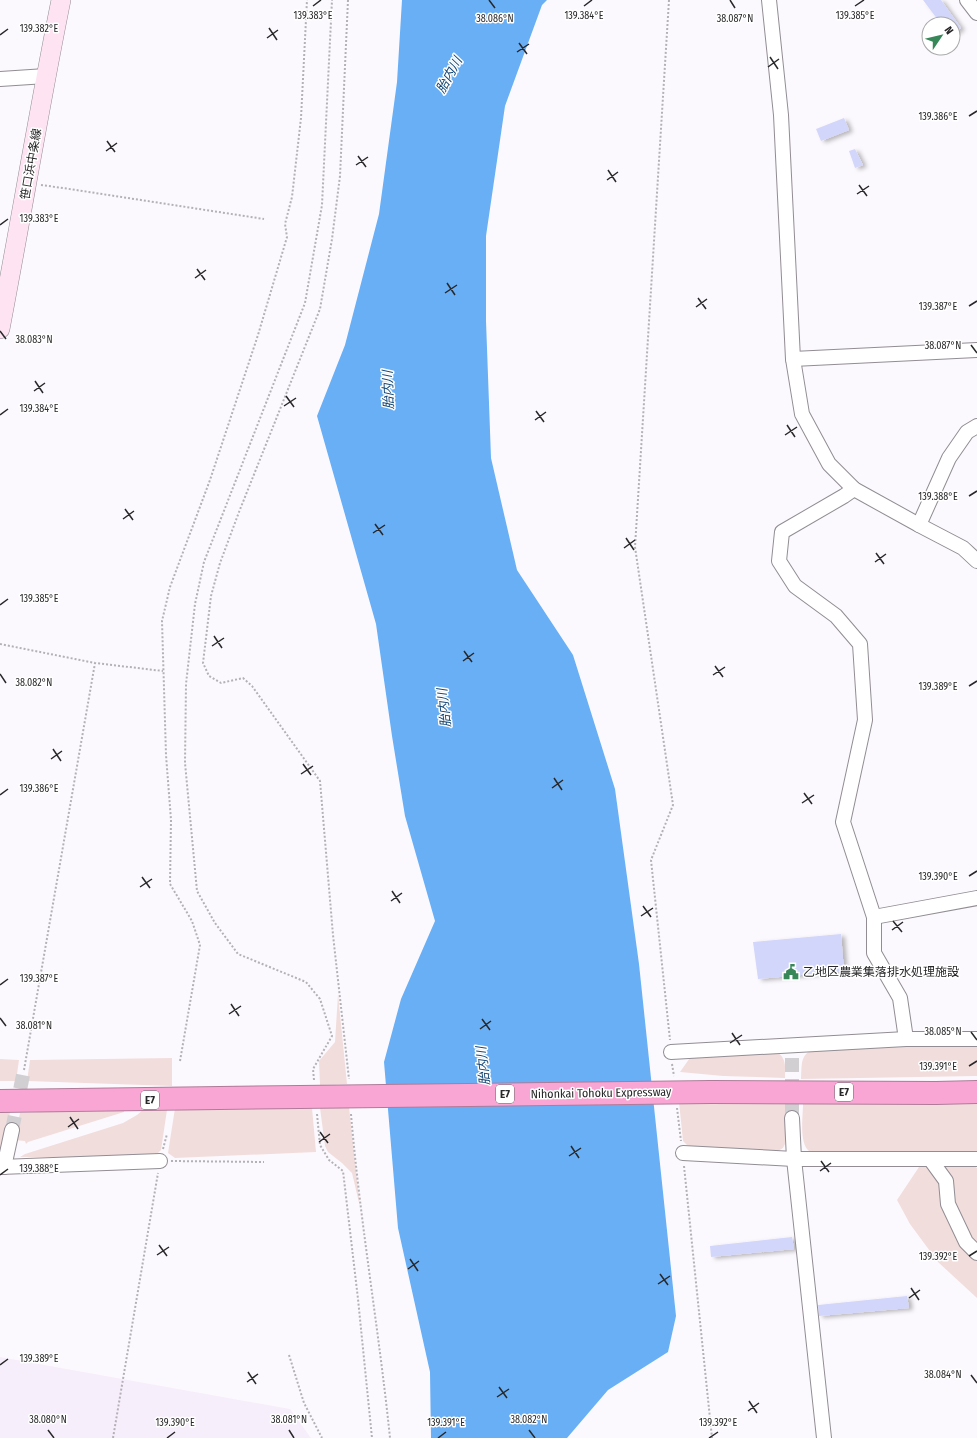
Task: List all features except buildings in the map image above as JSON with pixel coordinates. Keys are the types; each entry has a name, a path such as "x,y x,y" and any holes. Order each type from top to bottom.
{"highway":[{"name":"Nihonkai Tohoku Expressway","path":"310,1096 711,1092 977,1092"},
{"name":"E7","path":"0,1101 310,1096"}],"main road":[{"name":"笹口浜中条線","path":"0,329 28,184 46,76 62,0"}],"street":[{"path":"769,0 781,115 793,359 802,414 829,464 854,489 919,526 964,548 977,561"},
{"path":"967,0 977,13"},
{"path":"0,79 46,76"},
{"path":"793,359 977,350"},
{"path":"919,526 948,458 967,432 977,426"},
{"path":"854,489 782,532 778,561 795,586 836,616 860,644 865,720 843,822 874,917 874,953 900,998 906,1039"},
{"path":"874,917 977,898"},
{"path":"671,1052 791,1052 906,1039 977,1039"},
{"path":"792,1118 794,1159 824,1438"},
{"path":"12,1130 2,1167 160,1161"},
{"path":"683,1153 794,1159 977,1158"},
{"path":"930,1159 946,1181 948,1204 966,1242 977,1253"}],"path":[{"path":"180,1061 200,945 192,921 170,884 171,820 166,754 162,621 170,587 210,480 258,335 287,237 285,224 292,197 301,118 307,0"},
{"path":"332,0 322,205 305,303 204,562 195,604 186,684 185,763 198,890 215,923 238,954 306,982 320,999 332,1036 313,1069 310,1096 320,1145 329,1160 343,1171 372,1438"},
{"path":"348,0 340,176 332,239 320,309 220,563 211,596 203,663 209,676 221,683 243,678 252,686 320,781 333,935 349,1082"},
{"path":"669,0 635,547 673,805 651,860 674,1083"},
{"path":"28,184 264,219"},
{"path":"0,644 95,663 163,671"},
{"path":"24,1070 95,663"},
{"path":"677,1106 712,1438"},
{"path":"351,1114 390,1438"},
{"path":"113,1438 160,1161 264,1162"},
{"path":"288,1355 304,1403 322,1438"}],"shaded area":[{"path":"338,994 347,1084 320,1085 319,1061 335,1042"},
{"path":"977,1046 977,1076 801,1079 803,1058 809,1052 820,1048"},
{"path":"694,1052 777,1052 784,1060 785,1078 723,1076 680,1072"},
{"path":"172,1058 172,1086 27,1081 30,1060"},
{"path":"0,1059 19,1060 16,1081 0,1081"},
{"path":"977,1101 977,1151 809,1151 804,1142 802,1129 803,1104"},
{"path":"679,1102 787,1104 785,1144 783,1148 778,1151 694,1148 687,1145 683,1141"},
{"path":"349,1107 360,1207 352,1173 328,1152 325,1146 320,1108"},
{"path":"124,1108 124,1112 28,1142 26,1144 25,1141 14,1140 20,1113"},
{"path":"175,1108 312,1108 316,1152 175,1158 168,1153"},
{"path":"144,1109 167,1110 161,1150 153,1158 20,1157 25,1154 123,1123"},
{"path":"0,1112 10,1112 3,1156 0,1158"},
{"path":"950,1151 977,1168 977,1298 938,1262 910,1224 897,1200 923,1161"},
{"path":"0,1357 290,1409 311,1438 0,1438"}],"water":[{"name":"胎内川","path":"402,0 547,0 542,5 505,106 486,236 486,321 491,458 517,570 573,655 615,789 639,964 676,1316 668,1352 608,1390 567,1438 431,1438 430,1372 398,1228 384,1062 401,999 435,921 405,816 376,624 317,416 345,345 379,214 397,82"}],"tunnel":[{"path":"792,1058 792,1118"},
{"path":"12,1130 24,1070"}],"place":[{"name":"乙地区農業集落排水処理施設","path":"791,972"}]}
